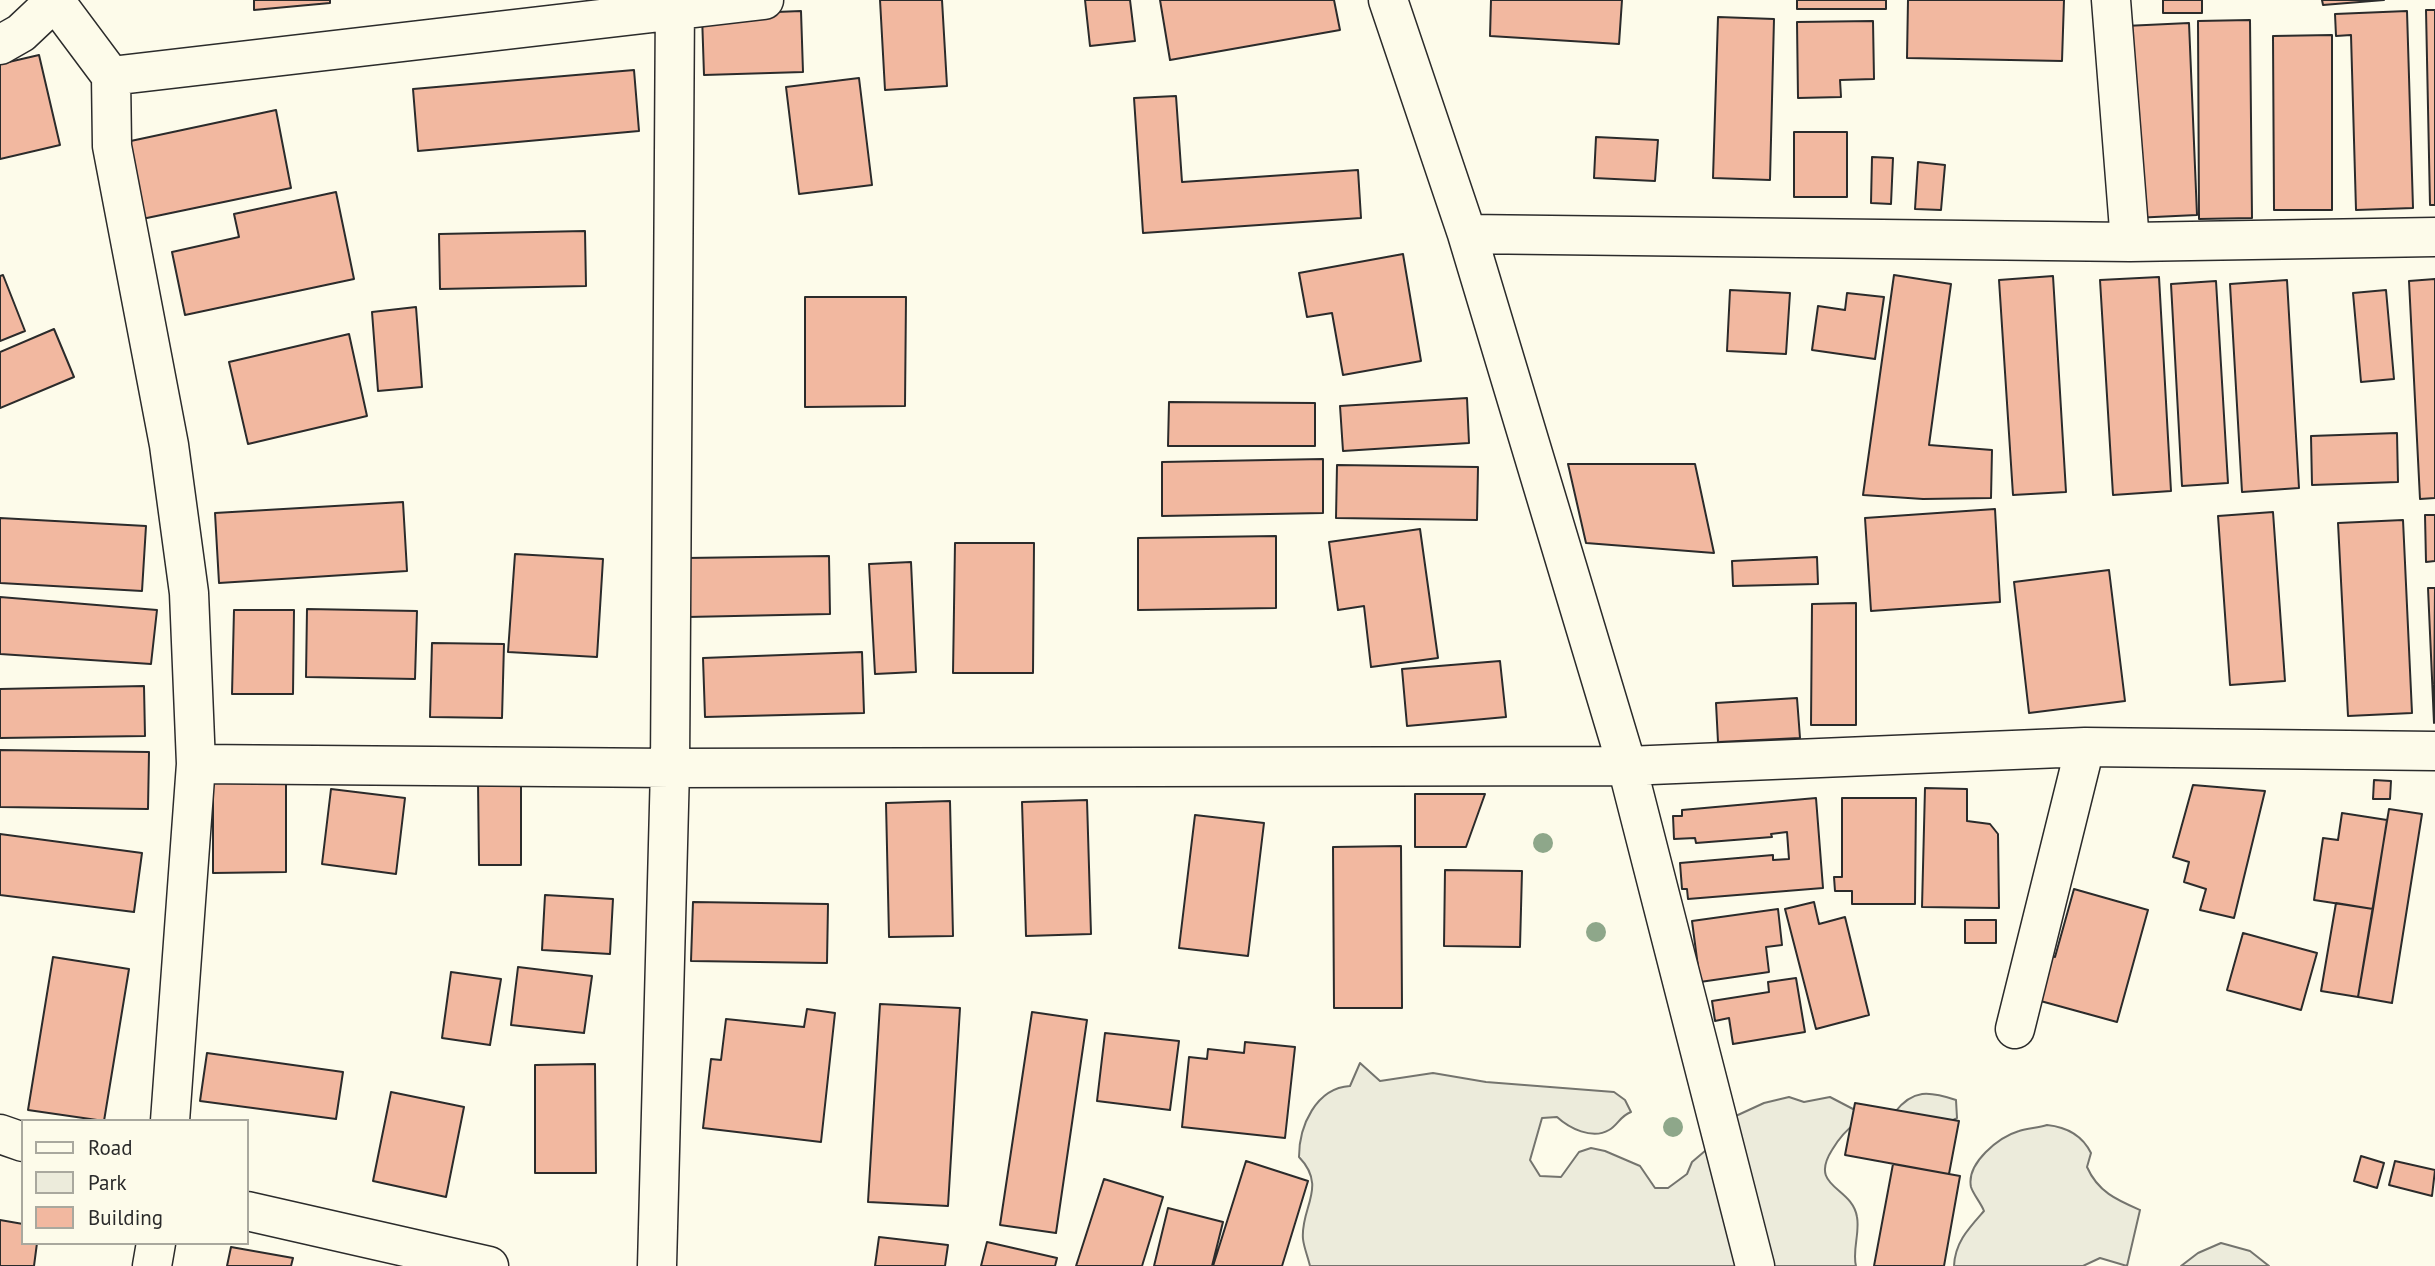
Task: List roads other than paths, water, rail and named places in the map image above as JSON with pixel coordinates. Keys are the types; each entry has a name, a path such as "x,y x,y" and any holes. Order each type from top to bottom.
{"street":[{"path":"0,45 21,33 56,0 111,76 112,146 169,445 189,593 196,764 170,1119"},
{"path":"111,76 675,4 764,0"},
{"path":"1388,0 1466,234 1627,766 1755,1266"},
{"path":"2111,0 2130,242"},
{"path":"657,1266 670,768 675,4"},
{"path":"1466,234 2130,242 2435,237"},
{"path":"196,764 670,768 1627,766 2085,747 2435,751"},
{"path":"2015,1029 2085,747"},
{"path":"0,1134 21,1141"},
{"path":"248,1211 489,1266"},
{"path":"152,1266 156,1245"}]}
